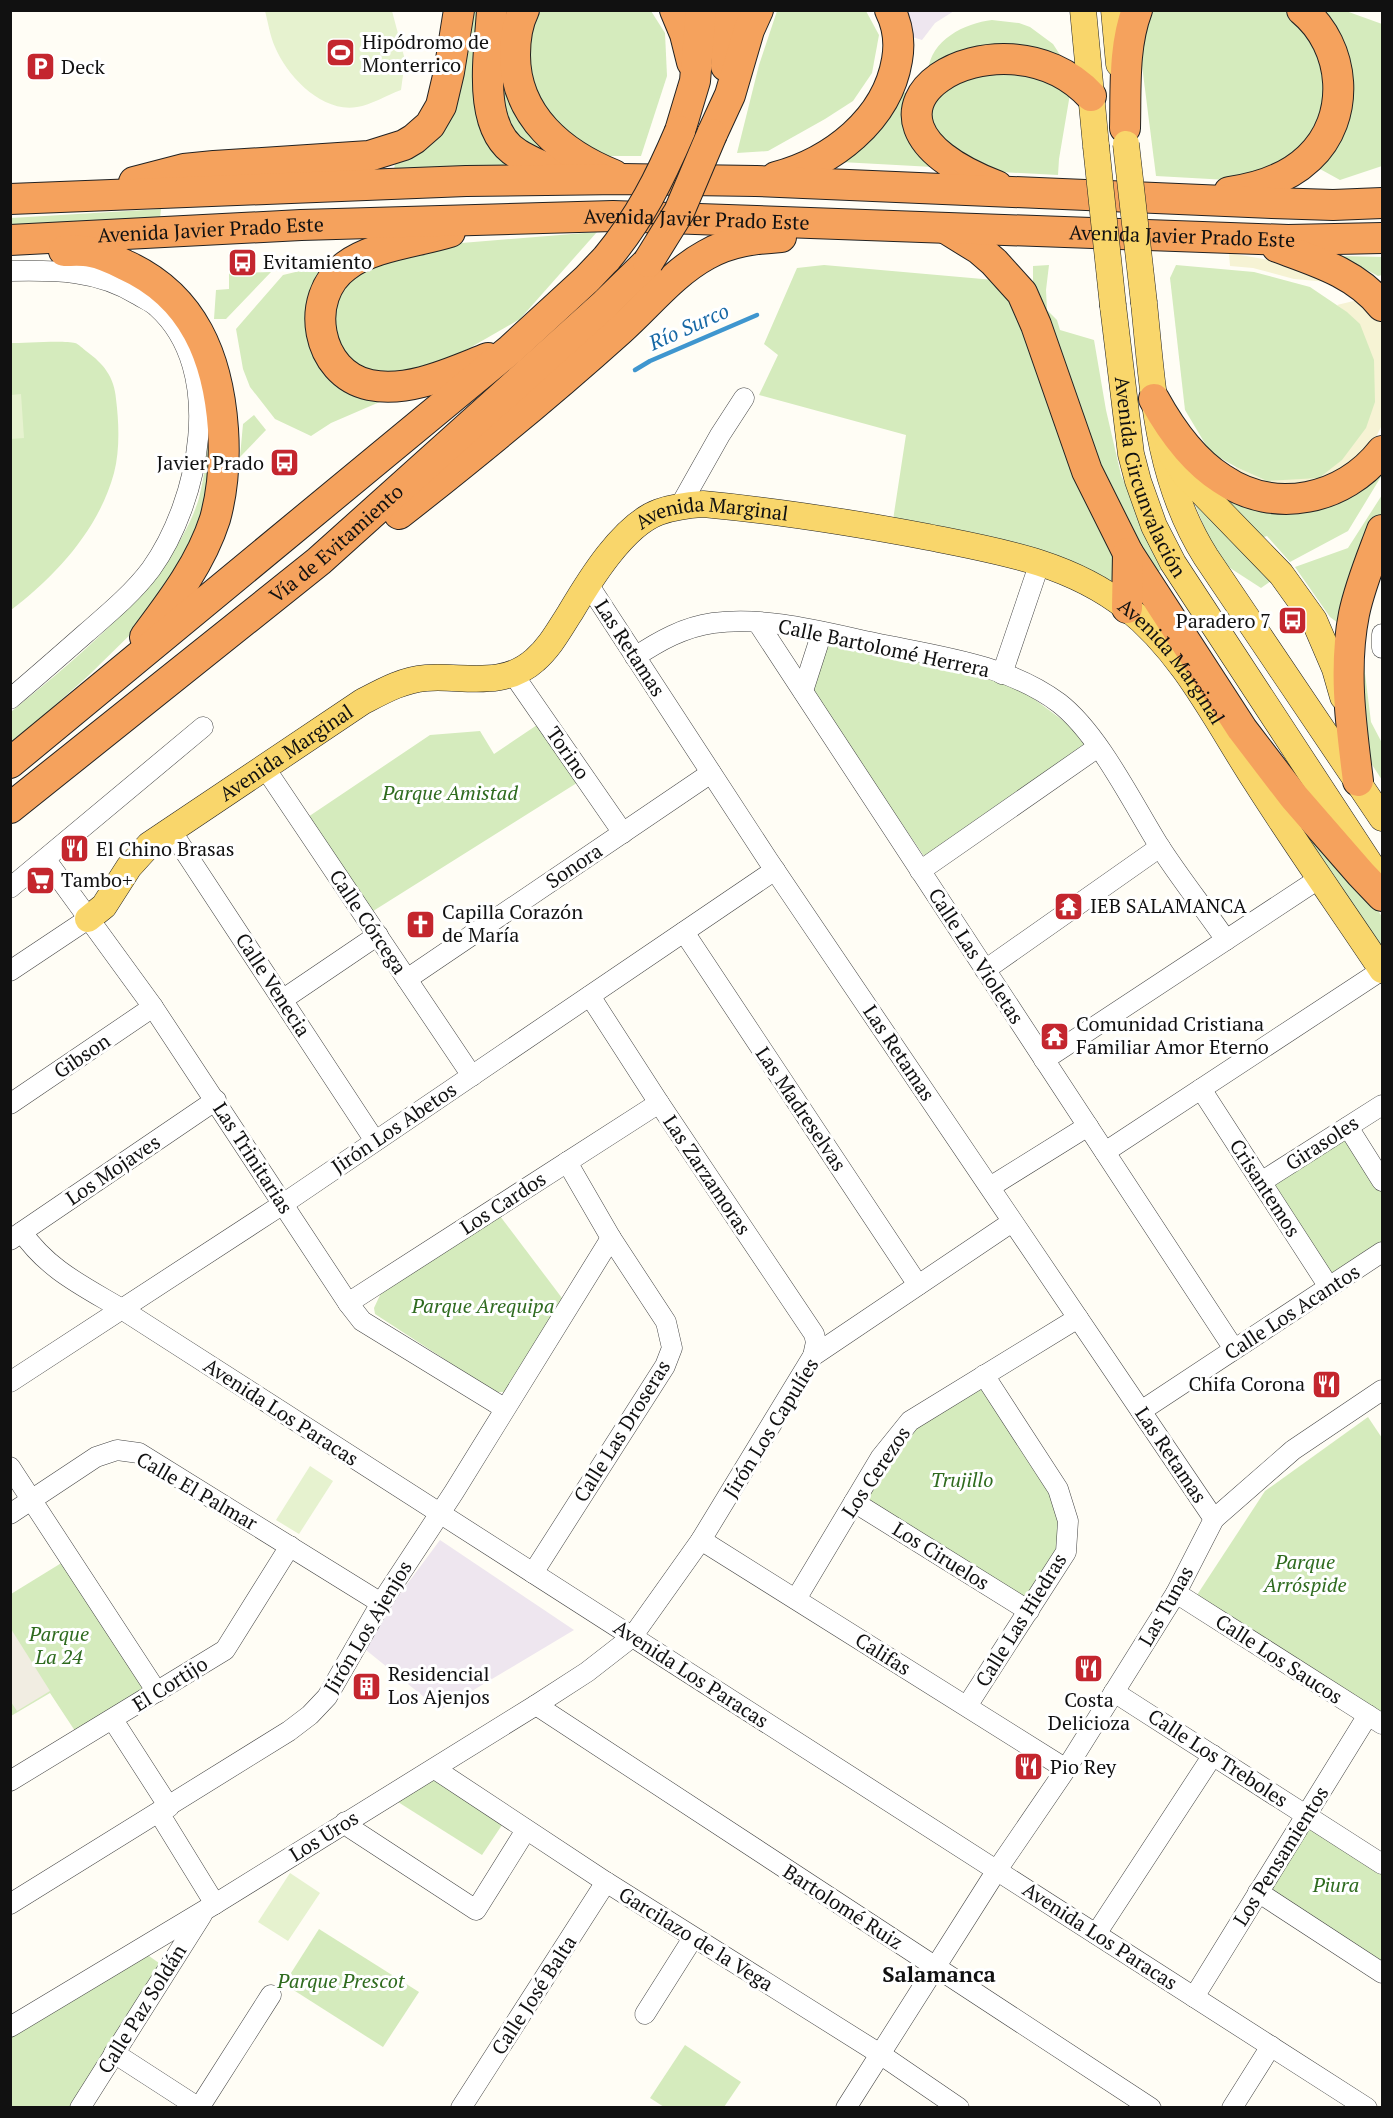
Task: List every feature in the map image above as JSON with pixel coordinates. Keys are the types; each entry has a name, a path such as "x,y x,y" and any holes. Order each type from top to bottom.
{"highway":[{"path":"91,195 184,169 369,156 404,145 430,125 441,106 459,10"},
{"path":"492,10 489,104 498,133 505,144 517,154 573,179"},
{"path":"524,10 516,36 515,62 521,92 533,117 546,134 563,148 588,164 622,179"},
{"path":"675,10 689,49 695,81"},
{"name":"Vía de Evitamiento","path":"10,763 511,349 606,258 623,238 651,195 680,130 695,81 701,10"},
{"path":"712,134 725,75 729,10"},
{"path":"712,134 732,89 749,30 758,10"},
{"path":"756,181 801,168 831,153 873,115 890,87 896,65 898,34 890,10"},
{"path":"1126,136 1128,53 1137,10"},
{"path":"1178,199 1234,191 1279,178 1308,159 1326,137 1337,106 1339,86 1337,64 1330,44 1320,28 1302,10"},
{"path":"1061,44 1076,64 1091,96"},
{"path":"926,56 918,82 917,101 922,124 932,141 959,167 988,183 1017,192"},
{"name":"Vía de Evitamiento","path":"10,808 319,561 604,305 648,262 679,212 712,134"},
{"name":"Avenida Javier Prado Este","path":"10,199 622,179 756,181 1333,205 1383,203"},
{"name":"Avenida Javier Prado Este","path":"10,240 301,225 613,216 1322,241 1383,238"},
{"path":"497,219 377,252 352,262 329,284 321,307 320,326 325,348 336,365 360,383 380,387 401,387 431,379 511,349"},
{"path":"319,561 370,533 422,496 620,330 694,262 719,248 744,240 794,235 857,224"},
{"path":"945,228 979,249 1022,293 1036,325 1087,471 1128,553 1242,729 1300,804 1383,896"},
{"path":"1255,239 1345,274 1369,291 1383,306"},
{"path":"10,245 91,252 132,268 167,291 194,324 207,350 215,375 224,444 221,491 214,521 189,574 119,674"},
{"path":"1154,399 1179,439 1206,467 1232,485 1256,495 1294,499 1332,491 1356,478 1383,451"},
{"path":"1370,787 1351,724 1348,662 1354,613 1383,530"},
{"path":"1127,608 1128,553"},
{"path":"1242,729 1257,784"}],"main road":[{"name":"Avenida Circunvalación","path":"1083,10 1113,306 1131,454 1138,482 1154,526 1173,563 1383,882"},
{"name":"Avenida Circunvalación","path":"1114,10 1154,399 1164,460 1178,503 1195,540 1370,787 1383,818"},
{"path":"1160,436 1185,475 1281,574 1314,620 1335,669 1351,724"},
{"name":"Avenida Marginal","path":"88,919 104,906 137,858 149,845 362,702 386,689 409,681 427,678 494,679 513,674 534,661 552,641 588,584 623,538 636,525 656,513 680,506 703,504 870,526 1040,562 1086,582 1127,608 1146,624 1170,651 1197,689 1257,784 1383,970"}],"street":[{"name":"Avenida Javier Prado Este","path":"10,271 70,271 99,276 157,306 180,336 189,354 195,380 199,423 196,458 177,522 150,570 109,613 10,699"},
{"path":"680,506 744,398"},
{"path":"1002,674 1040,562"},
{"name":"Las Retamas","path":"588,584 775,870 1214,1519"},
{"name":"Calle Bartolomé Herrera","path":"635,657 677,632 714,623 758,623 785,625 975,664 1020,680 1059,704 1081,724 1098,747 1160,847 1226,940"},
{"name":"Calle Las Violetas","path":"758,623 1234,1350"},
{"path":"803,691 822,632"},
{"path":"1382,647 1383,634"},
{"name":"Torino","path":"513,674 623,832"},
{"path":"10,888 203,727"},
{"path":"920,871 1098,747"},
{"name":"Calle Córcega","path":"265,768 472,1076"},
{"name":"Sonora","path":"407,979 711,772"},
{"name":"Calle Venecia","path":"170,829 375,1141"},
{"path":"985,970 1160,847"},
{"name":"Las Trinitarias","path":"46,860 153,1007 362,1321 504,1408"},
{"name":"Jirón Los Abetos","path":"10,1382 120,1308 283,1204 775,870"},
{"path":"1044,1060 1320,878"},
{"name":"Avenida Marginal","path":"10,971 88,919"},
{"name":"Las Madreselvas","path":"684,932 918,1285"},
{"path":"282,1000 378,935"},
{"path":"1105,1152 1383,970"},
{"name":"Las Zarzamoras","path":"590,996 814,1334 816,1342 813,1356"},
{"name":"Gibson","path":"10,1104 153,1007"},
{"name":"Crisantemos","path":"1201,1089 1329,1287"},
{"name":"Los Mojaves","path":"16,1236 216,1100"},
{"name":"Los Cardos","path":"348,1303 659,1103"},
{"name":"Girasoles","path":"1261,1182 1383,1105"},
{"path":"990,1187 1088,1126"},
{"path":"1348,1127 1383,1181"},
{"name":"Calle Las Droseras","path":"533,1573 665,1366 672,1348 666,1322 611,1238 567,1162"},
{"name":"Jirón Los Capulíes","path":"632,1636 701,1540 813,1356 1012,1222"},
{"name":"Avenida Los Paracas","path":"16,1236 52,1267 120,1308 1367,2108"},
{"name":"Jirón Los Ajenjos","path":"10,1904 289,1731 310,1715 327,1697 381,1603 454,1492 611,1238"},
{"name":"Calle Los Acantos","path":"1141,1411 1383,1252"},
{"name":"Los Cerezos","path":"796,1599 881,1457 910,1421 1078,1318"},
{"name":"Calle Las Hiedras","path":"967,1706 1066,1552 1068,1521 1058,1489 984,1375"},
{"name":"Las Tunas","path":"846,2108 934,1966 1066,1769 1176,1593 1214,1519 1293,1450 1383,1390"},
{"name":"Calle El Palmar","path":"10,1514 96,1457 117,1450 139,1453 381,1603"},
{"path":"10,1467 157,1692"},
{"name":"Los Ciruelos","path":"854,1502 1029,1611"},
{"name":"Califas","path":"701,1540 1066,1769"},
{"name":"El Cortijo","path":"10,1781 225,1650 290,1546"},
{"name":"Calle Los Saucos","path":"1176,1593 1375,1720"},
{"name":"Los Uros","path":"10,2027 435,1769 587,1672 632,1636"},
{"name":"Calle Los Treboles","path":"1114,1692 1383,1864"},
{"name":"Bartolomé Ruiz","path":"536,1705 1151,2108"},
{"path":"113,1720 164,1810 210,1907"},
{"name":"Los Pensamientos","path":"1194,1997 1306,1815 1375,1720"},
{"path":"1096,1934 1212,1755"},
{"name":"Garcilazo de la Vega","path":"435,1769 693,1938 880,2054 959,2108"},
{"path":"345,1822 352,1829 476,1910 526,1830"},
{"name":"Calle José Balta","path":"461,2108 606,1882"},
{"path":"1258,1892 1383,1973"},
{"name":"Calle Paz Soldán","path":"80,2108 165,1972 210,1907"},
{"path":"645,2014 693,1938"},
{"path":"144,1947 158,1954 163,1961 165,1972"},
{"path":"114,2053 199,2108 271,1995"},
{"path":"1232,2108 1271,2046"}],"shaded area":[{"path":"901,11 954,11 935,23 922,40 906,35"},
{"path":"1229,253 1303,266 1328,282 1294,279 1253,268 1230,266"},
{"path":"1366,298 1382,324 1382,425 1368,453 1347,471 1303,489 1236,476 1236,467 1267,481 1350,315 1337,305"},
{"path":"440,1540 574,1630 440,1710 361,1646"},
{"path":"11,1629 50,1691 17,1711 11,1702"}],"green space":[{"name":"Hipódromo de Monterrico","path":"265,11 392,11 405,60 401,90 357,107 331,104 319,98 297,80 281,58 275,47"},
{"path":"468,11 485,11 480,89 487,142 500,153 507,165 394,170 395,163 447,127"},
{"path":"539,11 651,11 665,33 667,76 641,156 604,156 569,136 544,109 532,81 527,40"},
{"path":"777,11 866,11 879,35 872,73 853,101 825,119 768,151 737,153 759,65"},
{"path":"1144,11 1288,11 1299,18 1327,68 1319,128 1280,169 1228,180 1156,176 1138,34"},
{"path":"1318,11 1346,11 1382,24 1382,166 1340,180 1320,169 1317,162 1334,139"},
{"path":"992,20 1019,23 1030,27 1053,44 1066,64 1071,88 1058,175 982,171 971,168 930,124 928,72 935,51 942,42 960,29"},
{"path":"497,83 506,84 571,163 510,138"},
{"path":"902,92 907,93 908,108 933,167 841,162"},
{"path":"161,209 160,219 11,229 11,218"},
{"path":"597,232 520,319 447,361 405,376 372,376 332,348 336,285 413,247"},
{"path":"1341,256 1382,257 1382,275 1378,276"},
{"path":"337,262 313,312 382,401 331,423 311,436 275,419 250,387 243,369 236,329 283,275"},
{"path":"824,265 994,280 1012,302 1064,448 1142,594 1067,561 893,520 906,435 759,395 778,355 764,344 797,268"},
{"path":"1049,265 1046,290 1047,310 1057,320 1060,330 1094,340 1106,410 1121,475 1164,568 1154,574 1090,452 1033,285 1033,266"},
{"path":"1176,265 1254,272 1310,287 1347,312 1360,324 1374,360 1375,402 1366,428 1342,460 1319,478 1267,481 1210,452 1185,410 1170,278"},
{"path":"271,272 226,319 214,319 216,290 229,289 229,273"},
{"path":"70,342 78,344 92,356 103,366 113,384 118,436 114,473 107,494 87,532 74,550 44,582 11,610 10,343"},
{"path":"21,394 24,438 11,439 11,395"},
{"path":"254,415 266,430 240,457 243,424"},
{"path":"207,416 217,419 200,535 140,625 88,676 11,744 11,712 64,668 120,616 146,588 187,528 199,498 203,478 207,447"},
{"path":"1382,461 1382,475 1348,531 1290,562 1267,536 1261,538 1224,497 1249,506"},
{"path":"1382,495 1382,515 1368,540 1338,623 1330,617 1295,567 1348,548"},
{"path":"1192,497 1275,578 1261,588 1227,566 1212,546"},
{"path":"829,643 970,671 1026,693 1069,725 1085,744 924,856 812,693"},
{"path":"1363,657 1371,722 1382,743 1382,780 1369,760 1361,741"},
{"name":"Parque Amistad","path":"540,723 580,781 370,913 305,819 430,735 480,731 494,754"},
{"path":"1263,774 1363,886 1382,917 1382,953"},
{"path":"1346,1132 1382,1188 1382,1248 1332,1280 1266,1182"},
{"name":"Parque Arequipa","path":"500,1216 565,1302 505,1392 495,1392 375,1314 374,1308 381,1293"},
{"name":"Trujillo","path":"981,1384 1053,1495 1062,1522 1061,1550 1028,1602 864,1500 916,1426"},
{"name":"Parque Arróspide","path":"1368,1417 1382,1438 1382,1718 1197,1595 1265,1491"},
{"path":"310,1466 333,1481 299,1534 276,1520"},
{"name":"Parque La 24","path":"63,1562 145,1691 77,1734 50,1693 11,1716 11,1594"},
{"path":"430,1781 438,1781 504,1822 482,1855 398,1802"},
{"name":"Piura","path":"1313,1824 1382,1868 1382,1962 1270,1889"},
{"path":"290,1873 320,1893 288,1941 258,1922"},
{"name":"Parque Prescot","path":"319,1929 419,1992 383,2047 284,1984"},
{"path":"143,1955 159,1963 158,1971 73,2107 11,2108 11,2035"},
{"path":"685,2045 741,2082 724,2107 664,2107 650,2098"}],"waterway":[{"name":"Río Surco","path":"635,370 650,361 757,315"}],"place":[{"name":"Hipódromo de Monterrico","path":"341,53"},
{"name":"Deck","path":"40,67"},
{"name":"Evitamiento","path":"242,262"},
{"name":"Javier Prado","path":"285,463"},
{"name":"Paradero 7","path":"1292,621"},
{"name":"El Chino Brasas","path":"75,849"},
{"name":"Tambo+","path":"40,880"},
{"name":"IEB SALAMANCA","path":"1069,906"},
{"name":"Capilla Corazón de María","path":"421,924"},
{"name":"Comunidad Cristiana Familiar Amor Eterno","path":"1055,1036"},
{"name":"Chifa Corona","path":"1326,1384"},
{"name":"Costa Delicioza","path":"1089,1669"},
{"name":"Residencial Los Ajenjos","path":"367,1686"},
{"name":"Pio Rey","path":"1029,1767"}],"district":[{"name":"Salamanca","path":"939,1974"}]}
